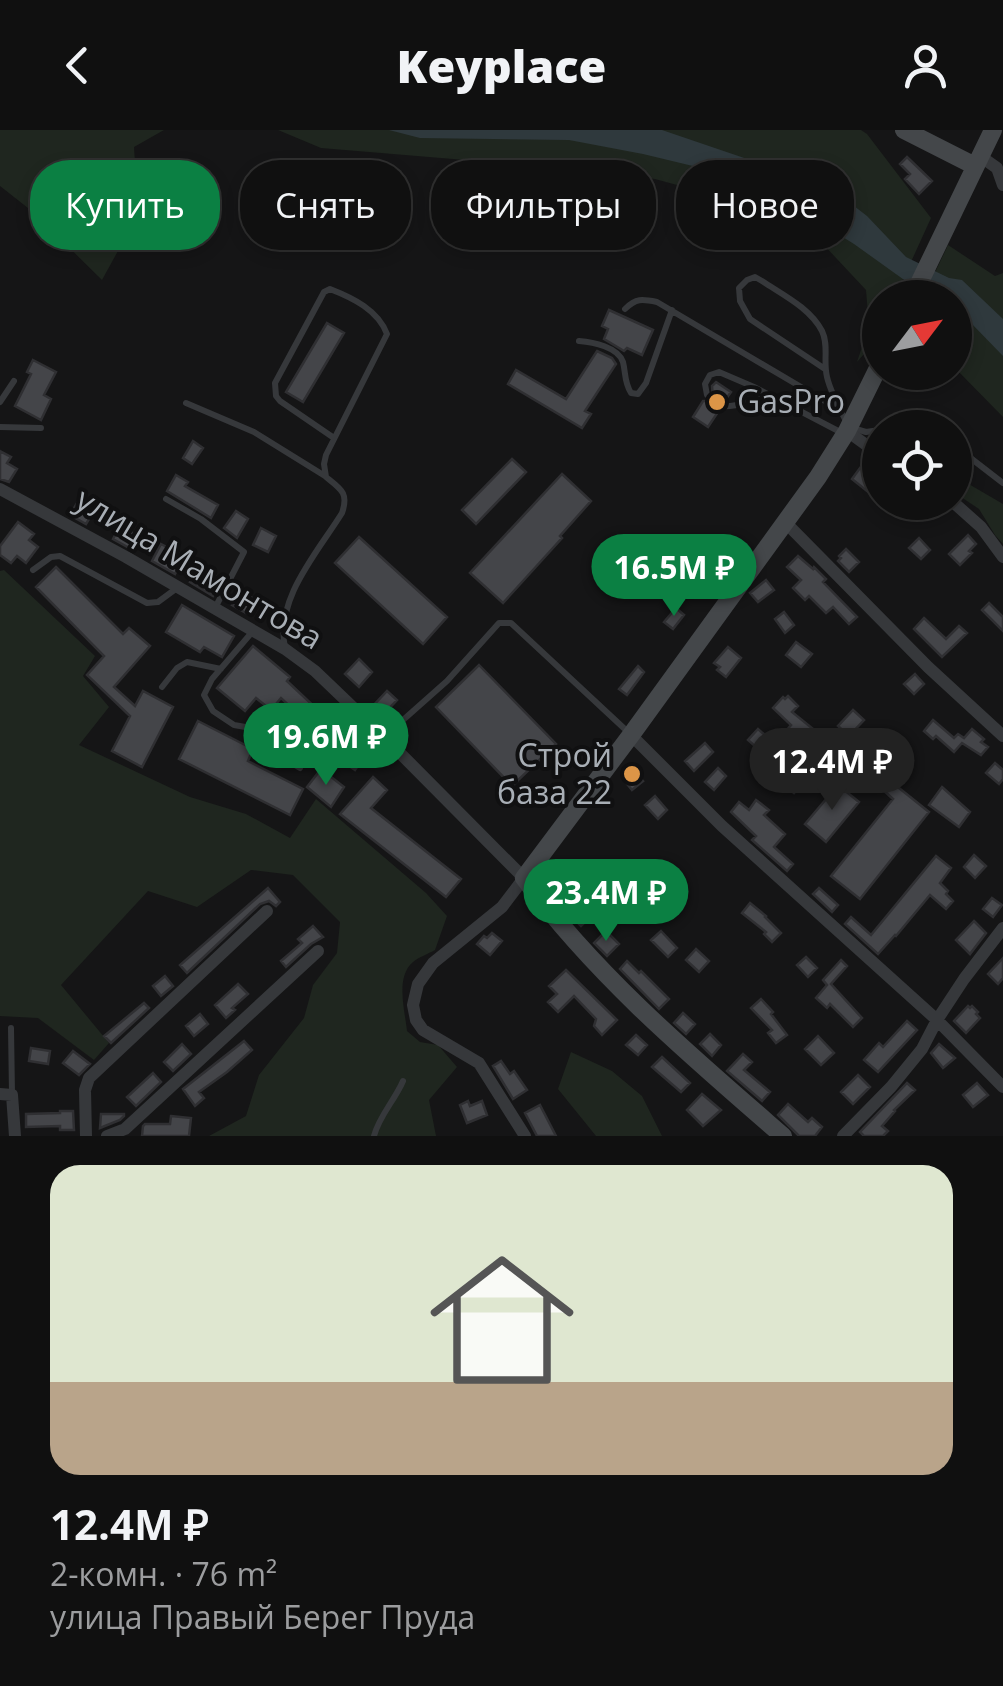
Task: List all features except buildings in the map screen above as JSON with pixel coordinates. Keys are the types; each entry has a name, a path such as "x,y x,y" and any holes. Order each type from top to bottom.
{"main road":[{"path":"904,130 978,162"},
{"path":"921,280 993,130"},
{"path":"524,878 785,522 866,390"},
{"name":"улица Мамонтова","path":"524,878 549,912 616,983 783,1136"}],"street":[{"path":"978,162 997,168 1003,185"},
{"path":"846,426 862,440"},
{"name":"улица Мамонтова","path":"0,489 285,649 384,737 524,878"},
{"path":"972,519 1003,557"},
{"path":"785,522 928,667 1003,736"},
{"path":"631,735 722,826 937,1020 1003,1088"},
{"path":"524,878 502,907 433,963 418,984 412,1005 422,1030 479,1063 525,1136"},
{"path":"86,1136 85,1090 90,1078 267,911"},
{"path":"843,1136 922,1050 964,979 1001,936"},
{"path":"107,1136 125,1130 318,951"},
{"path":"6,1094 15,1136"}],"lane":[{"path":"825,370 750,318 740,301 739,288 747,280 754,277 762,281 809,313 822,330 828,382 846,426"},
{"path":"326,477 326,455 387,334 374,312 330,289 324,292 275,389 280,401 334,438"},
{"path":"625,309 634,300 642,299 672,310 846,426"},
{"path":"579,341 595,342 619,355 625,384 631,394 638,394 646,383 672,310"},
{"path":"707,395 705,384 719,372 862,431"},
{"path":"0,402 14,382"},
{"path":"722,406 775,398"},
{"path":"186,403 254,432 326,477 340,488 346,502 288,598 281,629 285,649"},
{"path":"0,427 41,428"},
{"path":"972,459 1003,482"},
{"path":"166,499 244,552 215,608"},
{"path":"32,570 51,557 60,556 147,603 158,602 178,587"},
{"path":"384,737 447,680 499,622 511,623 631,735"},
{"path":"254,630 207,686 204,695 213,711 234,726 250,728 300,768"},
{"path":"162,687 187,662 221,669"},
{"path":"6,1094 11,1028"},
{"path":"374,1136 403,1081"}],"shaded area":[{"path":"0,130 164,130 134,147 135,160 30,160 30,210 0,186"},
{"path":"278,130 861,130 931,218 903,280 862,280 862,286 829,250 854,250 854,160 676,160 676,185 656,179 656,160 466,160 321,148"},
{"path":"389,130 662,130 750,160 676,162 569,140 420,138"},
{"path":"854,206 906,257 949,278 962,280 904,280 854,244"},
{"path":"948,245 995,276 1003,273 1003,417 972,385 972,280 931,280"},
{"path":"72,250 118,250 102,280"},
{"path":"972,290 1003,319 1003,356 972,324"},
{"path":"972,486 1003,504 1003,544 995,535 972,504"},
{"path":"4,570 95,656 83,676 109,707 79,745 190,797 246,814 290,838 316,799 426,893 447,916 435,950 407,968 403,985 407,1031 420,1042 438,1045 457,1067 429,1100 436,1136 209,1136 246,1116 259,1075 304,1018 313,985 337,953 340,922 293,875 251,870 197,907 148,891 61,985 109,1043 94,1060 38,1018 0,1016 0,571"},
{"path":"571,1052 612,1071 642,1096 662,1136 596,1136 558,1089"}],"place":[{"name":"GasPro","path":"717,402"},
{"name":"Строй база 22","path":"632,774"}]}
